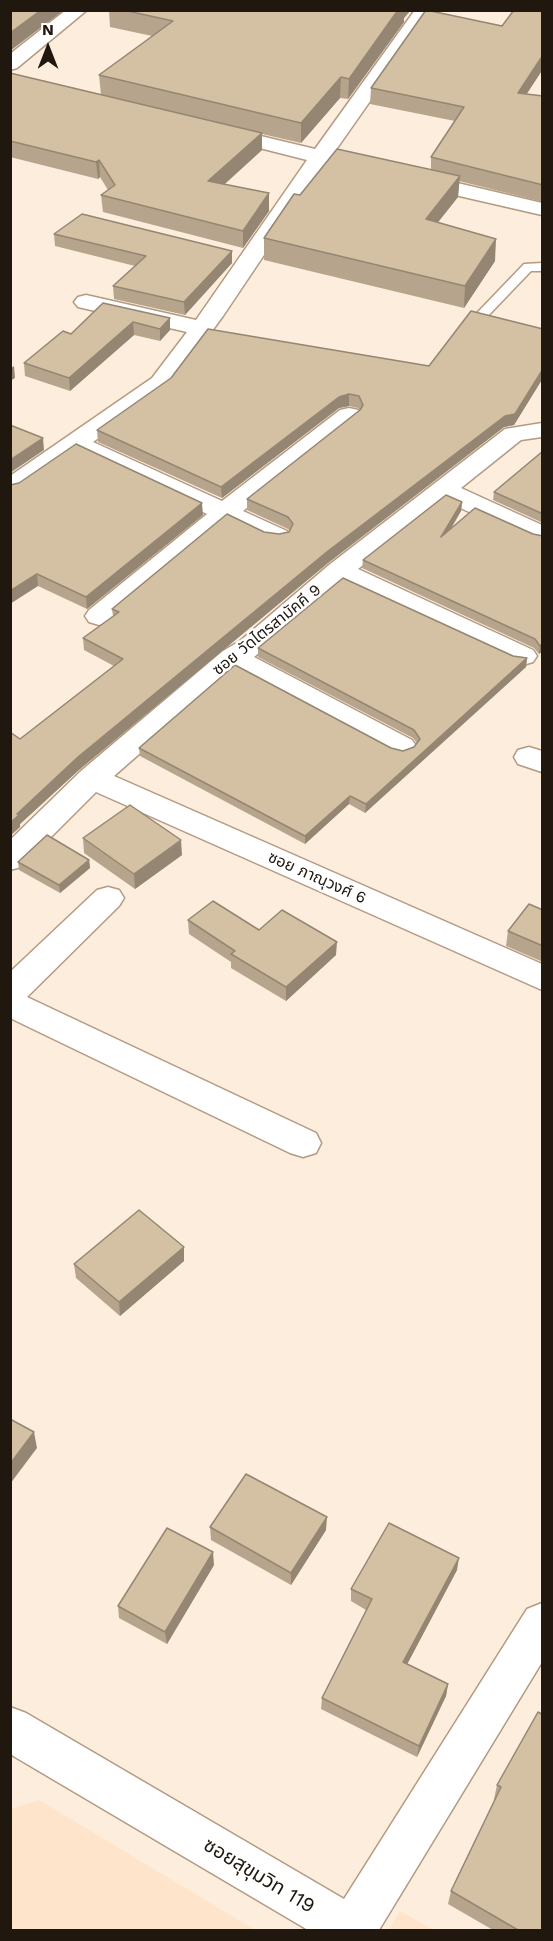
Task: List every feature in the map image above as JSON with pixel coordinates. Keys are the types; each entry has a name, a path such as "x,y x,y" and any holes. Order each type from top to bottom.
{"street":[{"path":"10,64 78,10"},
{"path":"10,488 161,383 425,10"},
{"path":"195,127 357,165"},
{"path":"391,174 543,209"},
{"path":"227,253 249,259"},
{"path":"86,302 202,328"},
{"path":"99,616 225,512 349,416"},
{"name":"ซอย วัดไตรสามัคคี 9","path":"10,859 92,778 233,657 250,647 339,572 514,434 543,430"},
{"path":"76,443 278,537"},
{"path":"443,490 543,535"},
{"path":"339,572 523,656"},
{"path":"233,657 402,747"},
{"name":"ซอย ภาณุวงศ์ 6","path":"92,778 543,978"},
{"path":"10,993 108,898"},
{"path":"10,1003 303,1143"},
{"name":"ซอยสุขุมวิท 119","path":"11,1731 352,1930 543,1624"}],"lane":[{"path":"481,315 528,267 543,267"}],"shaded area":[{"path":"39,1800 255,1930 11,1930 11,1809"},
{"path":"400,1911 434,1930 389,1930"}],"building":[{"path":"10,10 41,10 10,33"},
{"path":"123,10 398,10 349,79 341,77 301,123 99,75 173,21"},
{"path":"426,10 502,26 514,10 543,12 543,55 518,93 543,96 543,185 431,157 464,107 371,88"},
{"path":"10,73 262,133 208,181 269,193 243,231 101,195 115,185 99,160 96,162 10,141"},
{"path":"337,149 460,176 426,219 496,239 465,286 264,238 294,194 300,195"},
{"path":"82,214 232,251 184,302 113,286 146,256 54,234"},
{"path":"103,303 170,318 160,329 133,322 69,378 24,363 63,331 71,334"},
{"path":"471,311 543,329 543,369 515,414 505,416 328,551 78,757 10,823 10,732 20,739 123,659 83,638 119,612 112,609 227,514 264,532 279,534 289,532 293,524 288,517 247,499 360,410 363,405 359,396 349,394 339,397 221,487 97,430 171,378 208,329 429,366"},
{"path":"10,425 43,438 10,460"},
{"path":"76,444 202,503 86,597 37,574 10,591 10,485 19,483"},
{"path":"543,451 543,514 494,492"},
{"path":"446,495 462,502 441,537 475,508 533,534 543,536 543,643 540,646 535,639 363,560"},
{"path":"343,578 513,656 527,658 366,804 350,796 305,836 139,748 235,665 391,748 403,751 414,747 420,739 414,730 258,648"},
{"path":"130,805 181,840 134,874 83,838"},
{"path":"47,835 89,860 59,885 18,862"},
{"path":"213,901 259,930 282,910 337,942 286,987 231,954 235,951 188,920"},
{"path":"529,904 543,910 543,946 508,931"},
{"path":"139,1210 184,1247 119,1302 74,1264"},
{"path":"10,1419 34,1432 10,1464"},
{"path":"246,1474 327,1517 291,1573 210,1527"},
{"path":"389,1523 459,1558 403,1662 448,1684 419,1746 322,1698 372,1599 351,1589"},
{"path":"167,1528 213,1552 165,1632 118,1606"},
{"path":"538,1712 543,1715 543,1930 518,1930 451,1891 501,1787 497,1785"}]}
